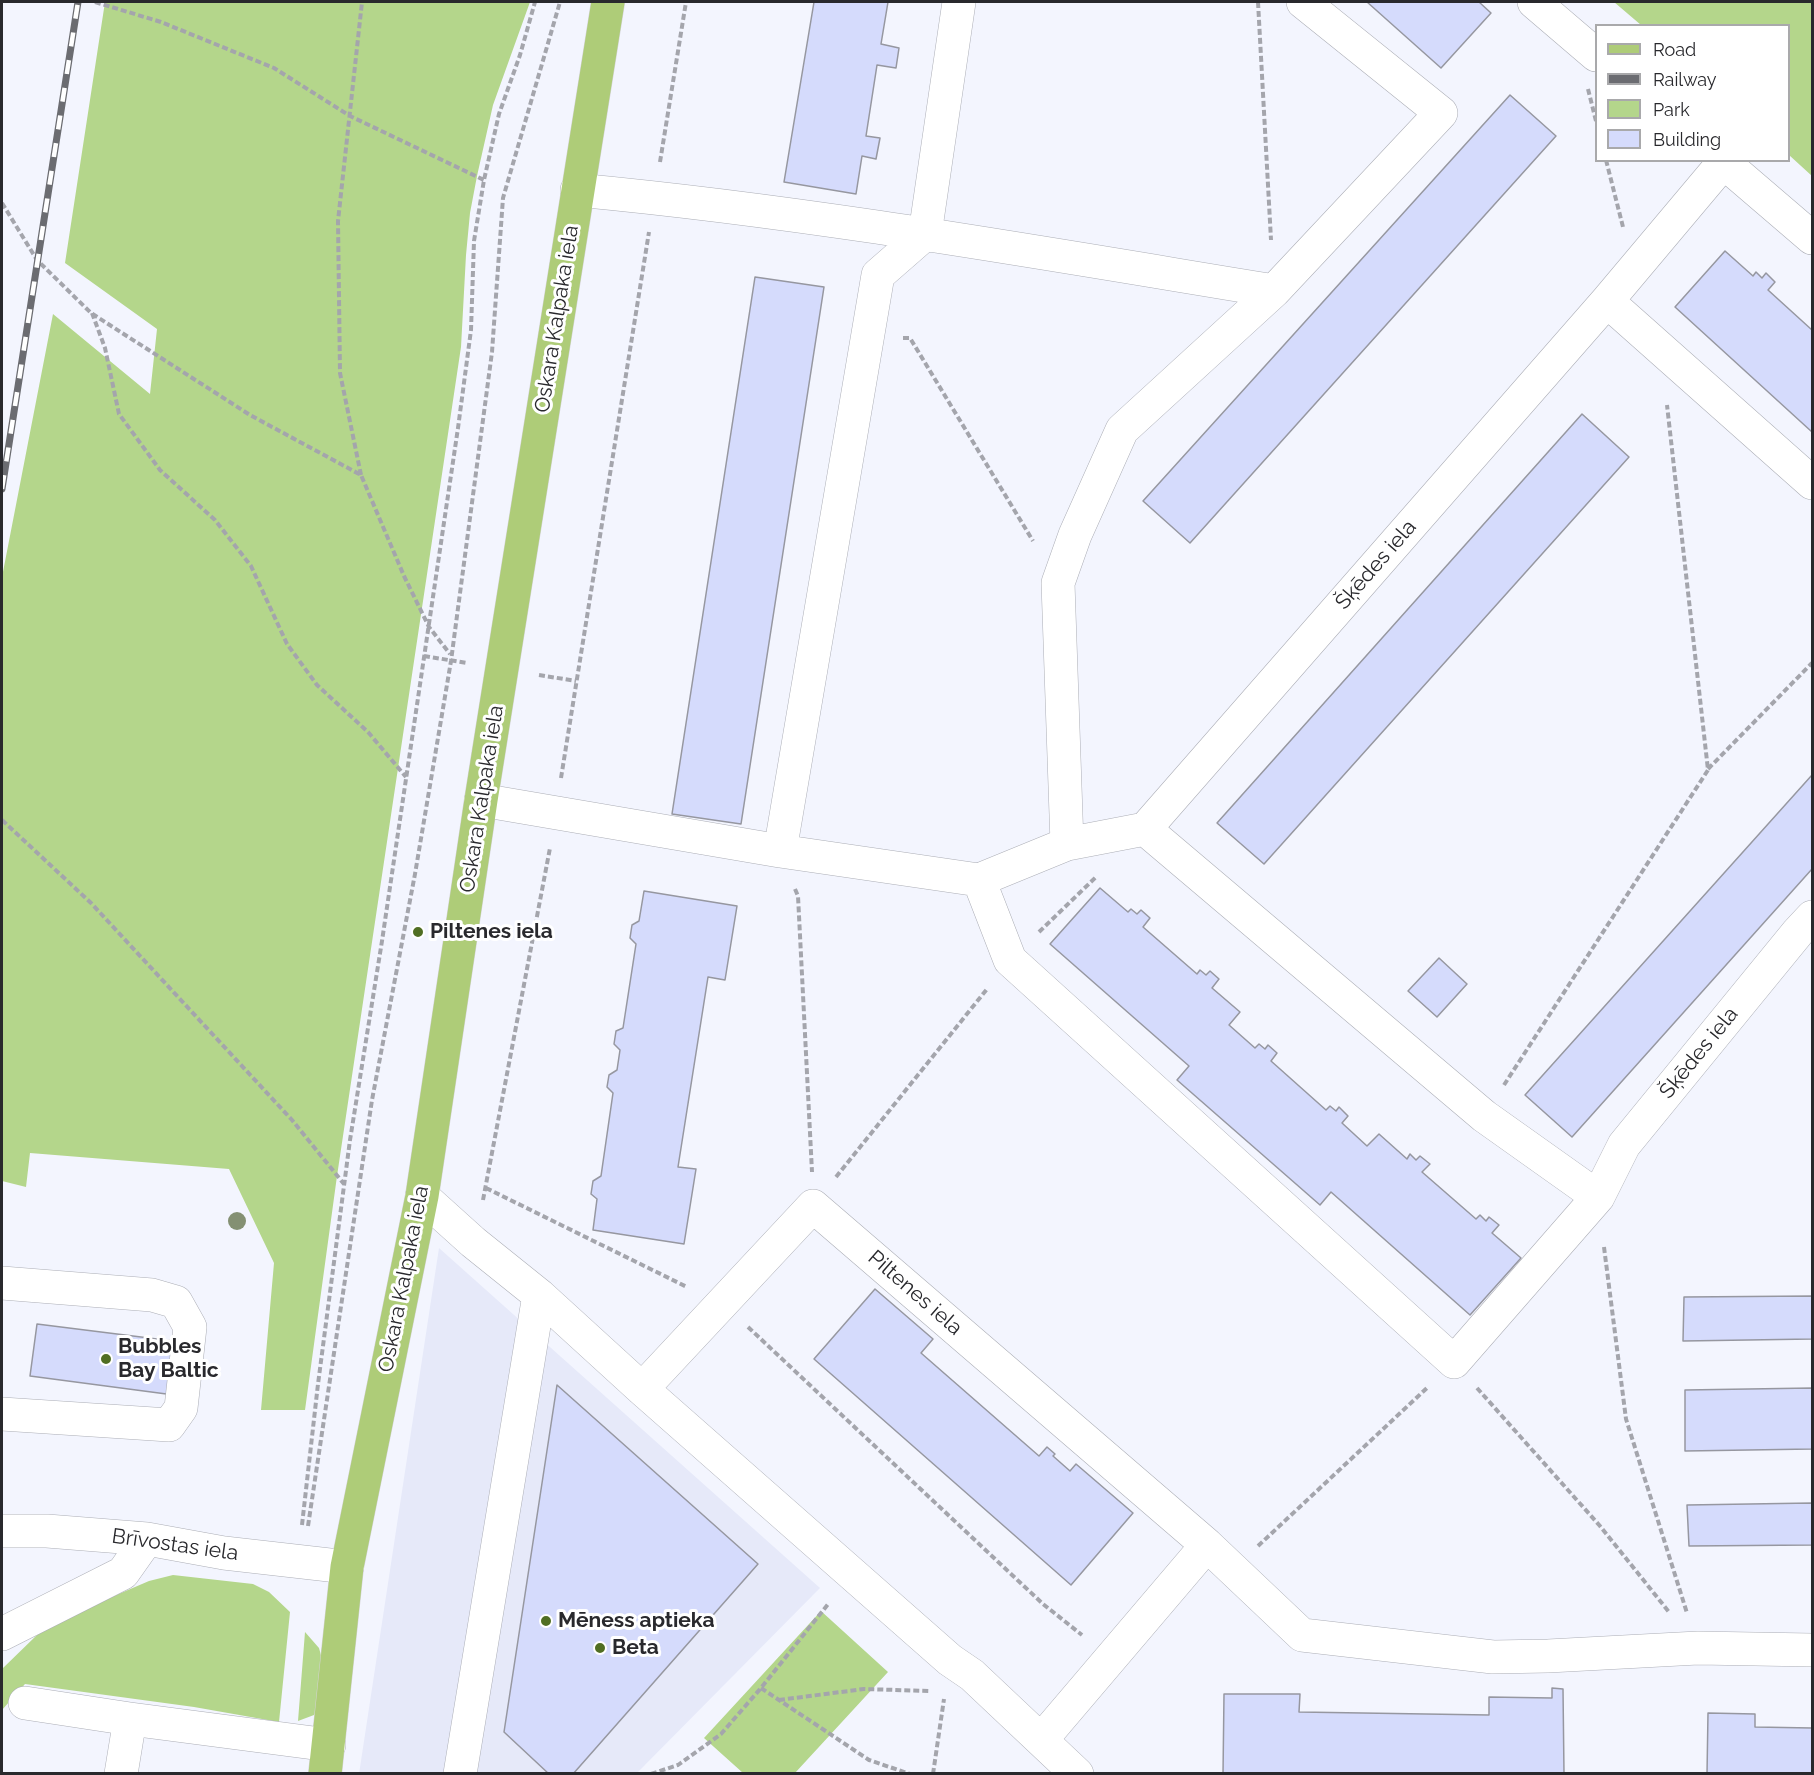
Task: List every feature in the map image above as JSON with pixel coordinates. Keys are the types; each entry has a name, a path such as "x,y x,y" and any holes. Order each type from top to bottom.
{"main road":[{"name":"Oskara Kalpaka iela","path":"327,1759 347,1567 422,1196 481,800 608,2"}],"street":[{"path":"780,851 878,275 925,234 959,2"},
{"path":"1066,844 1058,583 1075,535 1122,430 1274,291 1441,112 1304,2"},
{"path":"1534,2 1595,54"},
{"name":"Šķēdes iela","path":"1145,829 1607,301 1722,162 1812,238"},
{"path":"577,190 925,234 1274,291"},
{"path":"1607,301 1812,483"},
{"path":"481,800 780,851 979,880 1066,844 1145,829 1484,1116 1598,1197"},
{"path":"979,880 1010,960 1454,1362"},
{"name":"Šķēdes iela","path":"1454,1362 1598,1197 1624,1145 1812,917"},
{"path":"422,1196 473,1242 539,1295 853,1575 948,1676 972,1675 1077,1773"},
{"path":"642,1389 813,1206"},
{"name":"Piltenes iela","path":"813,1206 1207,1545 1302,1635 1493,1657 1698,1648 1812,1650"},
{"path":"2,1283 152,1295 176,1302 190,1327 181,1408 168,1425 2,1414"},
{"path":"460,1773 539,1295"},
{"name":"Brīvostas iela","path":"2,1531 47,1531 147,1539 224,1553 347,1567"},
{"path":"2,1634 123,1573 147,1539"},
{"path":"1042,1739 1207,1545"},
{"path":"24,1702 130,1719 327,1759"},
{"path":"121,1773 130,1719"}],"path":[{"path":"95,2 161,22 274,68 350,116 484,180"},
{"path":"362,2 338,221 340,373 361,476 404,576 429,627 451,654"},
{"path":"303,1562 302,1528 344,1185 429,627 469,341 474,241 484,180 499,114 520,55 535,2"},
{"path":"303,1562 372,1100 415,874 451,661 492,352 503,198 560,2"},
{"path":"473,1242 486,1188 550,850 686,2"},
{"path":"1258,2 1274,291"},
{"path":"1607,162 1634,269"},
{"path":"2,203 37,260 91,313 250,415 361,476"},
{"path":"91,313 105,348 119,414 160,470 215,520 251,566 286,644 317,685 368,732 406,778"},
{"path":"869,335 910,338 1058,583"},
{"path":"1661,348 1708,770"},
{"path":"424,656 471,663"},
{"path":"1484,1116 1708,770 1812,663"},
{"path":"537,675 576,681"},
{"path":"2,820 91,903 291,1120 344,1185"},
{"path":"780,851 798,896 813,1206"},
{"path":"813,1206 1010,960 1103,870"},
{"path":"486,1188 722,1304 1043,1604 1111,1658"},
{"path":"1598,1197 1626,1419 1698,1648"},
{"path":"1233,1569 1454,1362 1600,1526 1698,1648"},
{"path":"651,1773 678,1765 721,1734 853,1575"},
{"path":"778,1700 948,1676 933,1773"},
{"path":"761,1688 869,1760 910,1773"}],"shaded area":[{"path":"439,1248 820,1588 637,1773 359,1774"}],"green space":[{"path":"105,2 530,2 493,105 470,213 461,347 337,1176 305,1410 261,1410 274,1263 229,1169 30,1153 26,1187 2,1181 2,577 53,314 150,394 157,329 65,263"},
{"path":"1614,2 1812,2 1812,176 1790,156 1790,24 1640,24"},
{"path":"173,1575 253,1584 269,1592 290,1612 279,1722 194,1707 25,1684 2,1710 2,1669 38,1634 93,1605 149,1581"},
{"path":"821,1611 888,1672 795,1773 743,1773 704,1738"},
{"path":"305,1632 319,1648 325,1670 322,1704 314,1715 298,1721"}],"building":[{"path":"814,2 888,2 881,44 899,48 896,68 877,65 866,136 880,138 876,159 862,156 856,194 784,182"},
{"path":"1367,2 1479,2 1491,13 1441,68"},
{"path":"1510,95 1556,136 1190,543 1143,501"},
{"path":"1725,251 1753,276 1756,272 1762,278 1766,273 1775,282 1768,290 1812,330 1812,432 1675,307"},
{"path":"755,277 824,287 741,824 672,814"},
{"path":"1582,414 1629,457 1264,864 1217,823"},
{"path":"1812,775 1812,869 1572,1137 1525,1095"},
{"path":"1100,888 1128,912 1131,909 1137,914 1141,910 1150,918 1143,927 1197,974 1200,970 1206,975 1210,971 1219,979 1212,988 1240,1012 1229,1025 1255,1048 1259,1044 1265,1049 1268,1045 1277,1053 1271,1061 1326,1110 1330,1106 1336,1111 1339,1107 1348,1116 1342,1123 1367,1146 1379,1134 1407,1159 1410,1154 1416,1160 1420,1156 1430,1164 1422,1172 1476,1219 1480,1215 1486,1221 1489,1217 1499,1225 1492,1233 1521,1258 1470,1315 1331,1192 1320,1205 1177,1080 1189,1066 1050,944"},
{"path":"644,891 737,906 725,980 708,977 678,1167 696,1169 684,1244 593,1230 597,1199 591,1194 593,1181 601,1176 613,1093 607,1087 609,1075 617,1070 620,1050 614,1044 616,1031 623,1028 636,944 630,938 632,925 639,921"},
{"path":"1439,958 1467,984 1437,1017 1408,991"},
{"path":"875,1289 933,1339 921,1353 1039,1456 1047,1447 1055,1454 1053,1456 1070,1471 1076,1464 1133,1513 1071,1585 814,1359"},
{"path":"1812,1296 1812,1339 1683,1341 1684,1297"},
{"name":"Bubbles Bay Baltic","path":"37,1324 181,1342 174,1395 30,1376"},
{"name":"Beta","path":"557,1385 758,1564 573,1774 549,1774 504,1732"},
{"path":"1812,1388 1812,1449 1685,1451 1685,1390"},
{"path":"1812,1503 1812,1545 1689,1546 1687,1505"},
{"path":"1552,1688 1563,1689 1564,1774 1223,1774 1224,1694 1300,1694 1299,1712 1489,1715 1489,1697 1552,1698"},
{"path":"1708,1713 1755,1714 1755,1727 1812,1728 1812,1774 1707,1774"}],"railway":[{"path":"2,489 78,2"}],"place":[{"name":"Piltenes iela","path":"418,932"},
{"name":"Bubbles Bay Baltic","path":"106,1359"},
{"name":"Mēness aptieka","path":"546,1621"},
{"name":"Beta","path":"600,1648"}]}
